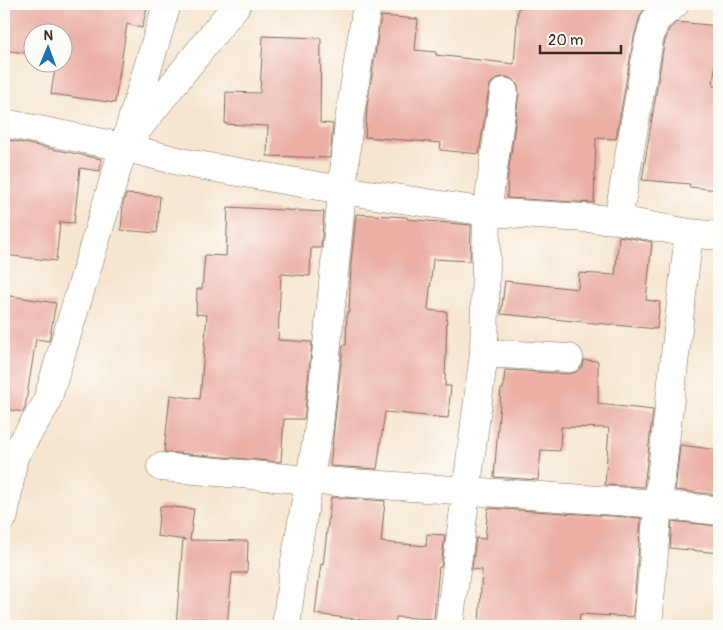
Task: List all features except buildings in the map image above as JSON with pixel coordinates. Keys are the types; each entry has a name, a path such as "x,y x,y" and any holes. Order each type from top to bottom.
{"street":[{"path":"4,516 9,455 46,404 167,4"},
{"path":"123,147 237,4"},
{"path":"286,626 293,572 319,428 349,121 367,4"},
{"path":"618,220 649,40 655,20 675,4"},
{"path":"449,626 484,353 486,212 504,92"},
{"path":"4,122 123,147 186,163 342,190 486,212 618,220 689,233 719,236"},
{"path":"648,626 658,504 689,233"},
{"path":"484,353 569,358"},
{"path":"161,467 309,480 658,504 719,511"}]}
